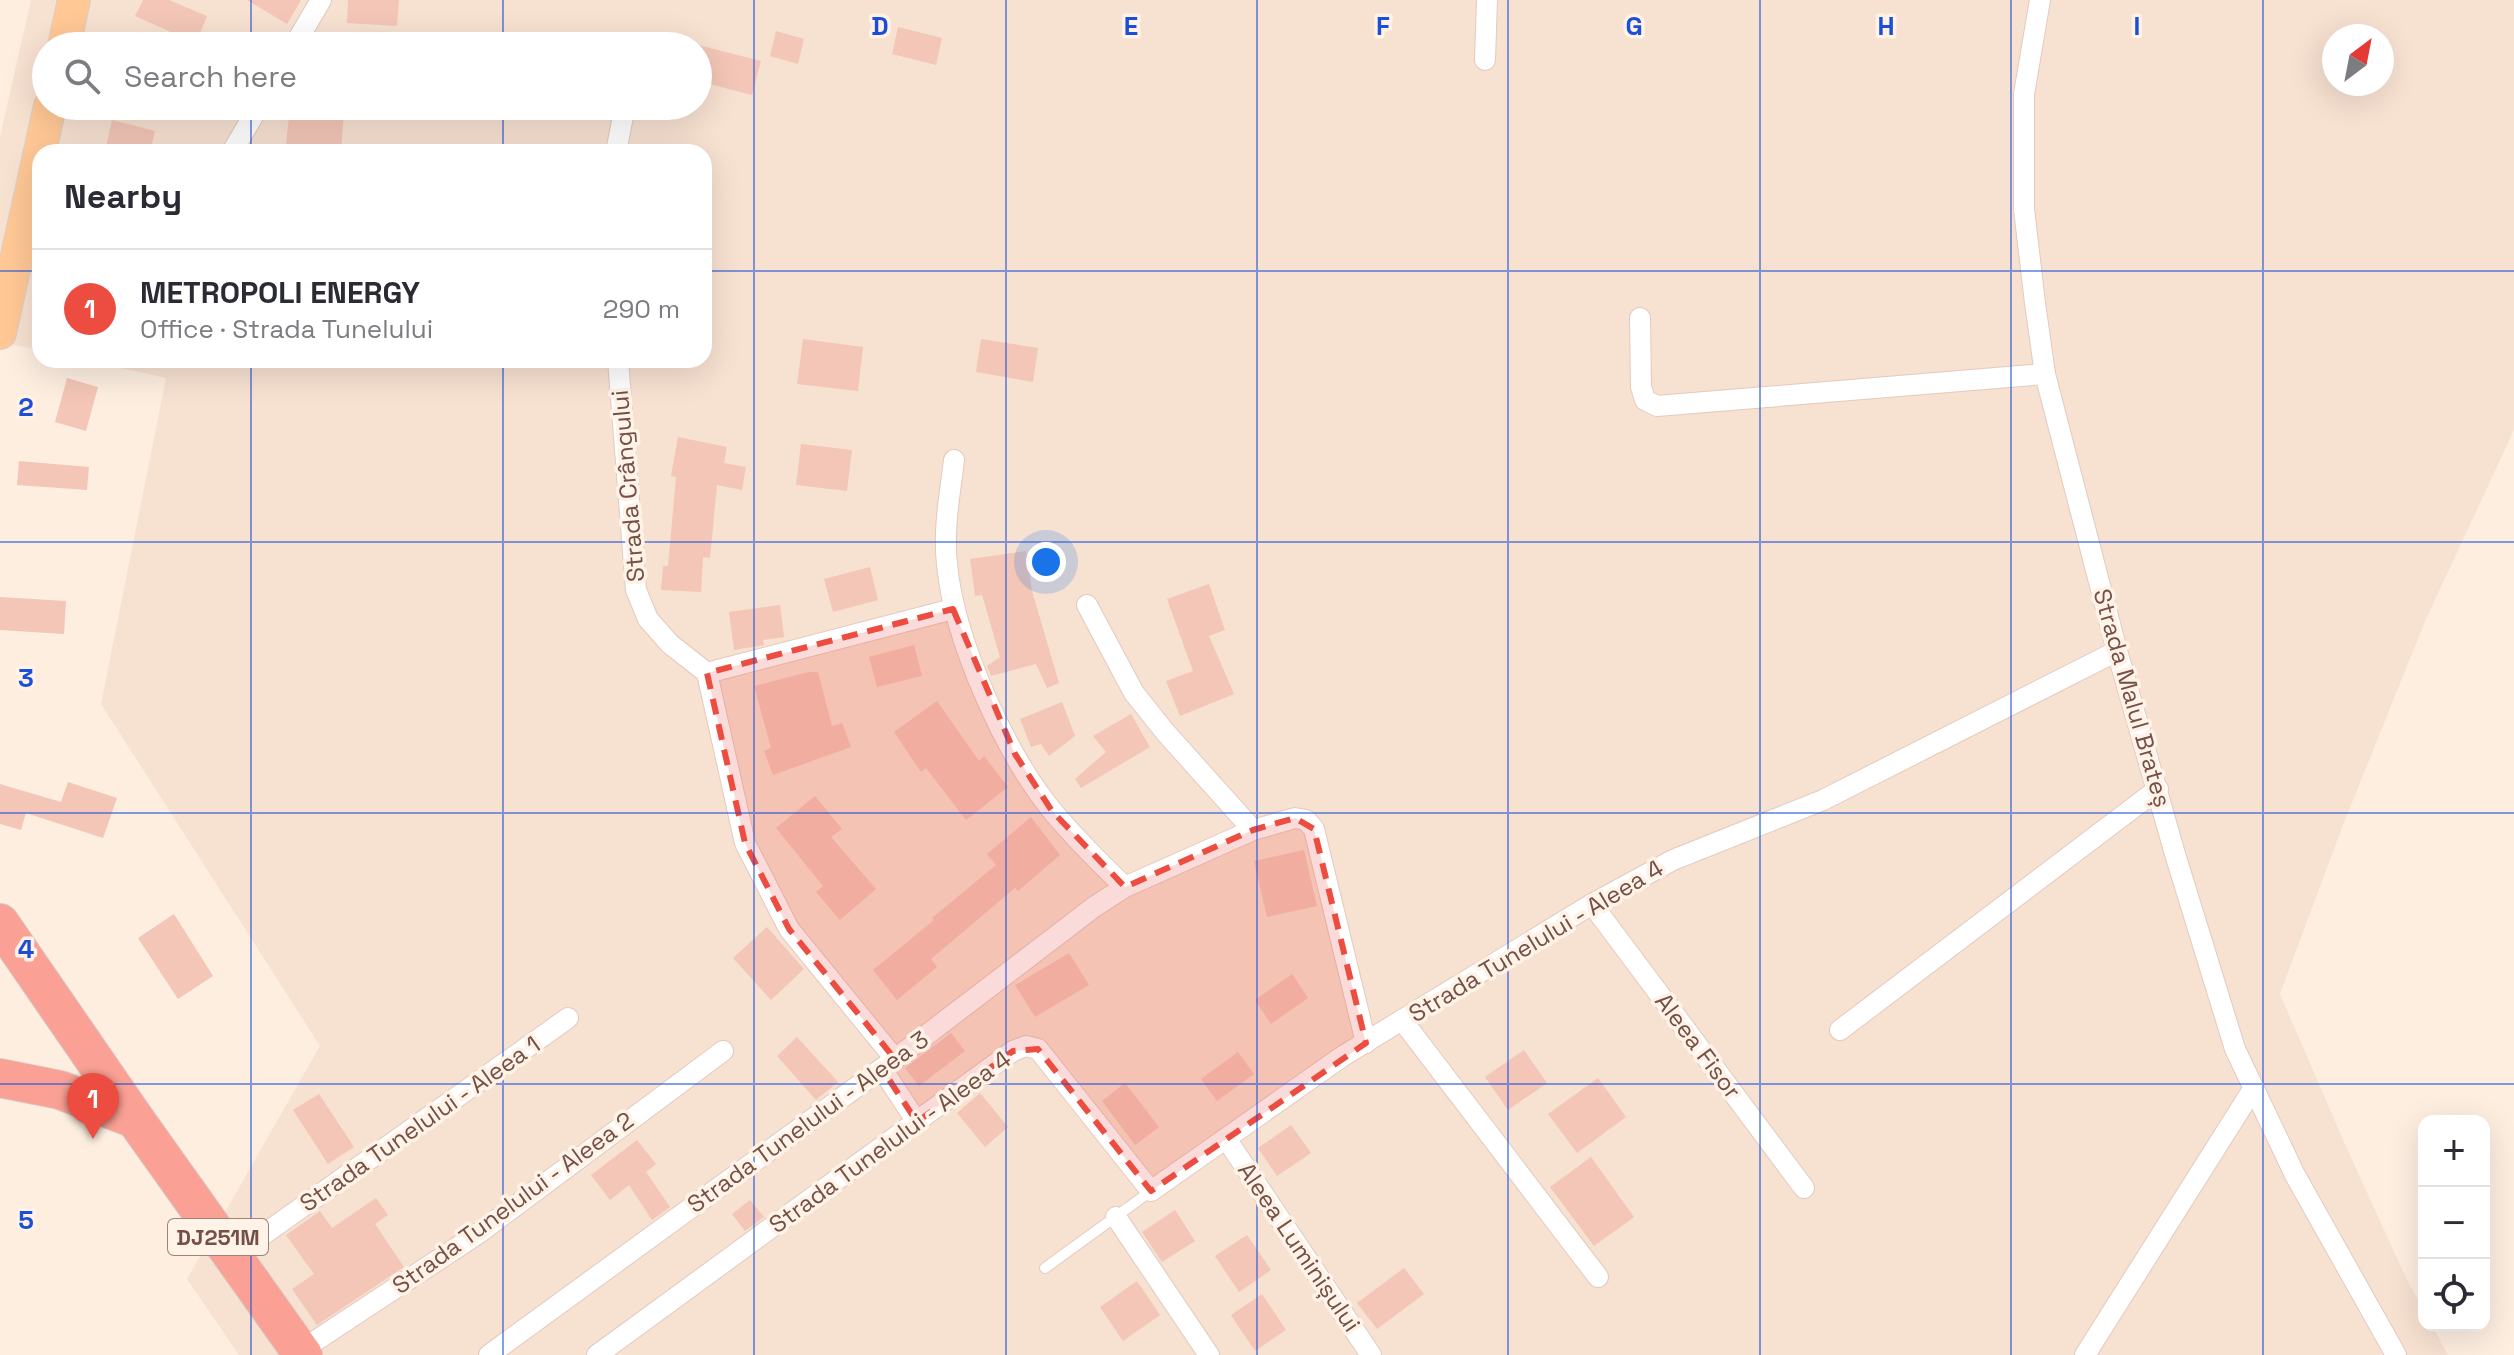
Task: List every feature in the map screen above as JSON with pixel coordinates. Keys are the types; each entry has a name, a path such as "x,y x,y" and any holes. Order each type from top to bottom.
{"highway":[{"name":"DJ251M","path":"0,923 301,1353"},
{"path":"0,1078 60,1090 135,1119"}],"main road":[{"path":"67,32 74,0"},
{"path":"43,144 47,120"},
{"path":"0,333 32,196"}],"street":[{"path":"302,32 321,0"},
{"path":"1485,60 1487,0"},
{"name":"Strada Malul Brateș","path":"2040,0 2024,94 2024,209 2045,374 2117,651 2235,1049 2295,1175 2396,1355"},
{"path":"237,144 251,120"},
{"path":"618,144 622,120"},
{"path":"1640,318 1641,387 1645,400 1657,406 2045,374"},
{"name":"Strada Crângului","path":"619,368 636,590 648,619 670,644 707,673"},
{"path":"954,460 946,524 946,561 953,609 994,716 1052,811 1125,887"},
{"path":"1087,605 1134,693 1253,830"},
{"path":"917,1122 889,1064 789,929 745,843 707,673 953,609"},
{"name":"Strada Tunelului - Aleea 4","path":"597,1355 1013,1051 1026,1046 1038,1049 1151,1191 1366,1043 1592,904 1673,860 1823,800 2117,651"},
{"path":"1840,1030 2158,789"},
{"name":"Strada Tunelului - Aleea 3","path":"489,1355 889,1064 1094,907 1125,887 1253,830 1295,818 1306,820 1314,829 1366,1043"},
{"name":"Aleea Fisor","path":"1592,904 1804,1188"},
{"name":"Strada Tunelului - Aleea 1","path":"232,1257 568,1018"},
{"path":"1402,1020 1598,1277"},
{"name":"Strada Tunelului - Aleea 2","path":"301,1353 479,1233 723,1051"},
{"path":"2085,1355 2253,1089"},
{"name":"Aleea Luminișului","path":"1227,1140 1371,1355"},
{"path":"1116,1217 1209,1355"}],"lane":[{"name":"Strada Tunelului - Aleea 4","path":"1045,1268 1151,1191"}],"highlighted area":[{"path":"953,609 1015,754 1052,811 1125,887 1253,830 1295,818 1314,829 1366,1043 1151,1191 1038,1049 1013,1051 917,1122 882,1069 895,1059 789,929 745,843 707,673"}],"shaded area":[{"path":"31,0 2514,0 2514,430 2426,619 2341,830 2280,994 2344,1142 2418,1300 2418,1331 2435,1331 2448,1355 239,1355 187,1279 320,1046 101,704 166,378 121,368 712,368 712,144 32,144 32,348 0,342 0,137"}],"building":[{"path":"143,0 169,0 207,16 200,32 171,32 135,16"},
{"path":"247,0 301,0 287,24"},
{"path":"348,0 399,0 397,26 347,23"},
{"path":"898,27 942,38 936,65 892,54"},
{"path":"776,31 804,39 798,64 770,56"},
{"path":"712,49 761,61 752,95 712,85"},
{"path":"112,120 155,131 152,144 107,144"},
{"path":"289,120 343,120 342,144 286,144"},
{"path":"803,339 863,347 858,391 797,384"},
{"path":"981,339 1038,348 1033,382 976,372"},
{"path":"67,378 98,387 86,431 55,422"},
{"path":"678,437 727,447 724,463 746,467 742,490 717,485 710,558 703,557 701,592 661,590 663,566 668,566 676,477 671,476"},
{"path":"801,444 852,450 847,491 796,485"},
{"path":"19,461 89,467 87,490 17,485"},
{"path":"1026,551 1032,591 1059,683 1047,688 1036,664 991,676 987,666 1000,657 982,595 975,596 970,559"},
{"path":"870,567 878,600 833,612 824,579"},
{"path":"1209,584 1225,630 1209,636 1234,694 1180,716 1166,681 1193,671 1167,599"},
{"path":"0,597 66,601 64,634 0,630"},
{"path":"780,605 784,637 763,640 764,645 734,650 729,612"},
{"path":"914,645 922,676 877,687 869,657"},
{"path":"818,672 832,726 842,723 851,747 773,775 764,751 771,748 754,686"},
{"path":"937,701 979,761 984,756 1008,787 966,820 926,768 921,772 894,732"},
{"path":"1062,702 1075,736 1049,756 1041,744 1031,747 1020,719"},
{"path":"1131,714 1150,747 1081,788 1075,779 1106,752 1093,736"},
{"path":"68,782 117,798 103,838 26,813 21,830 0,824 0,784 61,802"},
{"path":"815,796 842,829 831,837 876,889 840,920 816,892 823,886 776,828"},
{"path":"1031,817 1060,855 1018,891 1015,888 931,959 937,967 897,1000 873,970 996,865 987,854"},
{"path":"1304,850 1317,906 1267,917 1254,861"},
{"path":"174,914 213,976 178,999 138,938"},
{"path":"767,927 804,969 771,1000 733,958"},
{"path":"1069,953 1089,985 1035,1017 1015,985"},
{"path":"1292,974 1308,998 1271,1024 1255,1000"},
{"path":"951,1033 965,1051 919,1086 905,1068"},
{"path":"797,1037 838,1082 816,1100 777,1056"},
{"path":"1524,1050 1547,1083 1508,1110 1485,1077"},
{"path":"1238,1052 1254,1074 1217,1101 1201,1079"},
{"path":"1598,1078 1626,1117 1577,1153 1548,1114"},
{"path":"1125,1083 1159,1127 1135,1145 1102,1101"},
{"path":"980,1093 1008,1127 985,1147 957,1113"},
{"path":"319,1094 354,1147 328,1164 293,1110"},
{"path":"1291,1125 1311,1153 1277,1176 1258,1148"},
{"path":"637,1140 656,1164 646,1172 670,1207 652,1220 629,1185 610,1200 591,1175"},
{"path":"1591,1157 1634,1217 1594,1246 1550,1187"},
{"path":"376,1198 388,1215 375,1224 404,1267 317,1325 292,1289 314,1274 286,1235 320,1211 332,1228"},
{"path":"750,1200 764,1217 745,1231 732,1214"},
{"path":"1175,1210 1195,1241 1162,1262 1142,1232"},
{"path":"1247,1235 1271,1270 1239,1292 1215,1256"},
{"path":"1404,1268 1424,1294 1377,1329 1357,1303"},
{"path":"1137,1281 1160,1315 1123,1341 1100,1307"},
{"path":"1262,1294 1286,1330 1255,1351 1231,1315"}],"place":[{"name":"METROPOLI ENERGY","path":"93,1139"}]}
